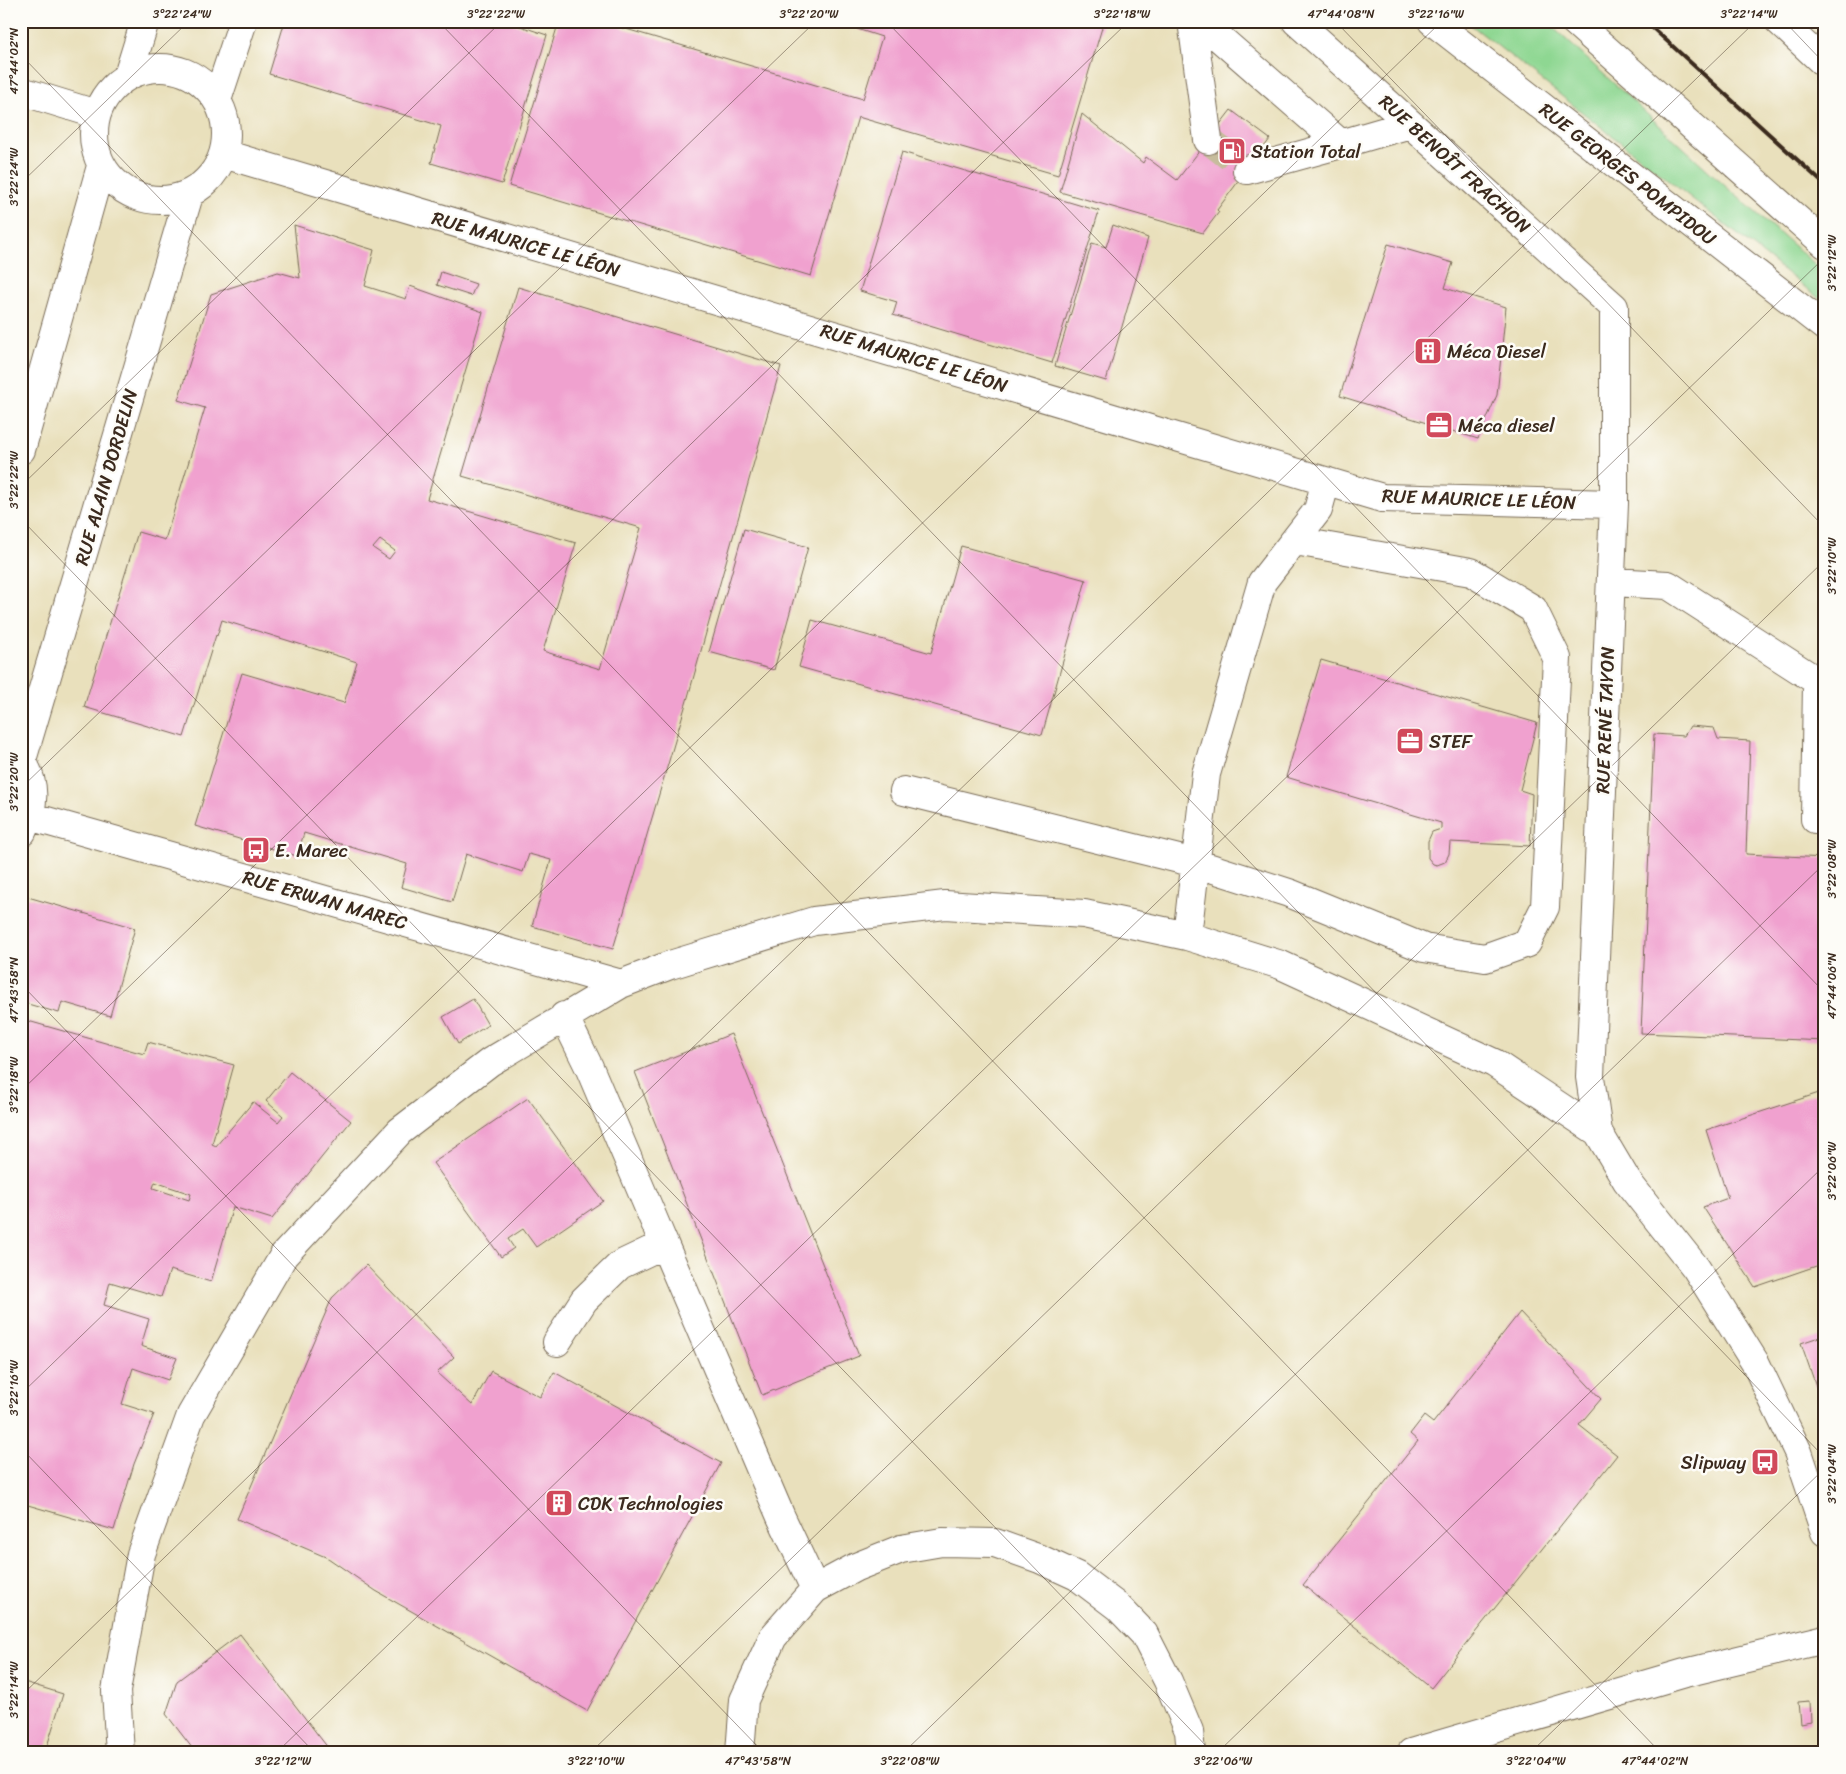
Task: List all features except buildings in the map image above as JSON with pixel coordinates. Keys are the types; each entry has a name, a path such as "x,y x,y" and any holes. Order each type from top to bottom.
{"street":[{"path":"128,76 145,21"},
{"path":"217,100 243,21"},
{"path":"1192,21 1208,140"},
{"path":"1200,21 1341,144"},
{"name":"RUE BENOÎT FRACHON","path":"1296,21 1614,307"},
{"name":"RUE GEORGES POMPIDOU","path":"1432,21 1825,327"},
{"path":"1574,21 1825,244"},
{"path":"1779,21 1825,64"},
{"path":"168,68 187,73 204,84 217,100 225,117 226,136 224,154 216,171 204,184 189,195 170,200 149,200 130,194 113,182 101,166 95,149 93,131 96,114 103,98 114,85 128,76 147,69 168,68"},
{"path":"21,91 96,114"},
{"path":"1247,170 1410,124"},
{"name":"RUE MAURICE LE LÉON","path":"224,154 1382,498 1614,504"},
{"path":"21,450 101,166"},
{"name":"RUE ALAIN DORDELIN","path":"25,825 33,797 31,778 22,759 189,195"},
{"name":"RUE RENÉ TAYON","path":"1598,1132 1590,1077 1614,504 1614,307"},
{"path":"1187,936 1206,774 1262,582 1318,510 1326,481"},
{"path":"904,791 1195,863 1289,893 1424,948 1485,958 1527,944 1545,907 1557,658 1533,609 1471,572 1295,541"},
{"path":"1611,582 1668,585 1821,680 1815,819"},
{"name":"RUE ERWAN MAREC","path":"25,825 621,984"},
{"path":"120,1753 116,1691 141,1554 191,1415 284,1255 400,1131 490,1062 564,1016 621,984 670,965 814,921 945,905 1084,914 1187,936 1281,965 1494,1063 1598,1132 1627,1181 1696,1268 1756,1364 1798,1452 1825,1532"},
{"path":"564,1016 589,1067 781,1517 815,1589"},
{"path":"557,1342 584,1300 620,1265 664,1244"},
{"path":"740,1753 744,1700 774,1637 815,1589 856,1567 901,1549 942,1542 995,1543 1040,1559 1078,1576 1118,1607 1144,1634 1168,1681 1189,1731 1191,1753"},
{"path":"1411,1753 1686,1673 1825,1639"}],"green space":[{"path":"1466,21 1546,21 1723,184 1825,273 1825,303"}],"tunnel":[{"path":"1208,140 1247,170"}],"railway":[{"path":"1645,21 1825,185"}],"place":[{"name":"Station Total","path":"1232,151"},
{"name":"Méca Diesel","path":"1428,351"},
{"name":"Méca diesel","path":"1439,425"},
{"name":"STEF","path":"1410,741"},
{"name":"E. Marec","path":"256,850"},
{"name":"Slipway","path":"1765,1462"},
{"name":"CDK Technologies","path":"559,1503"}]}
